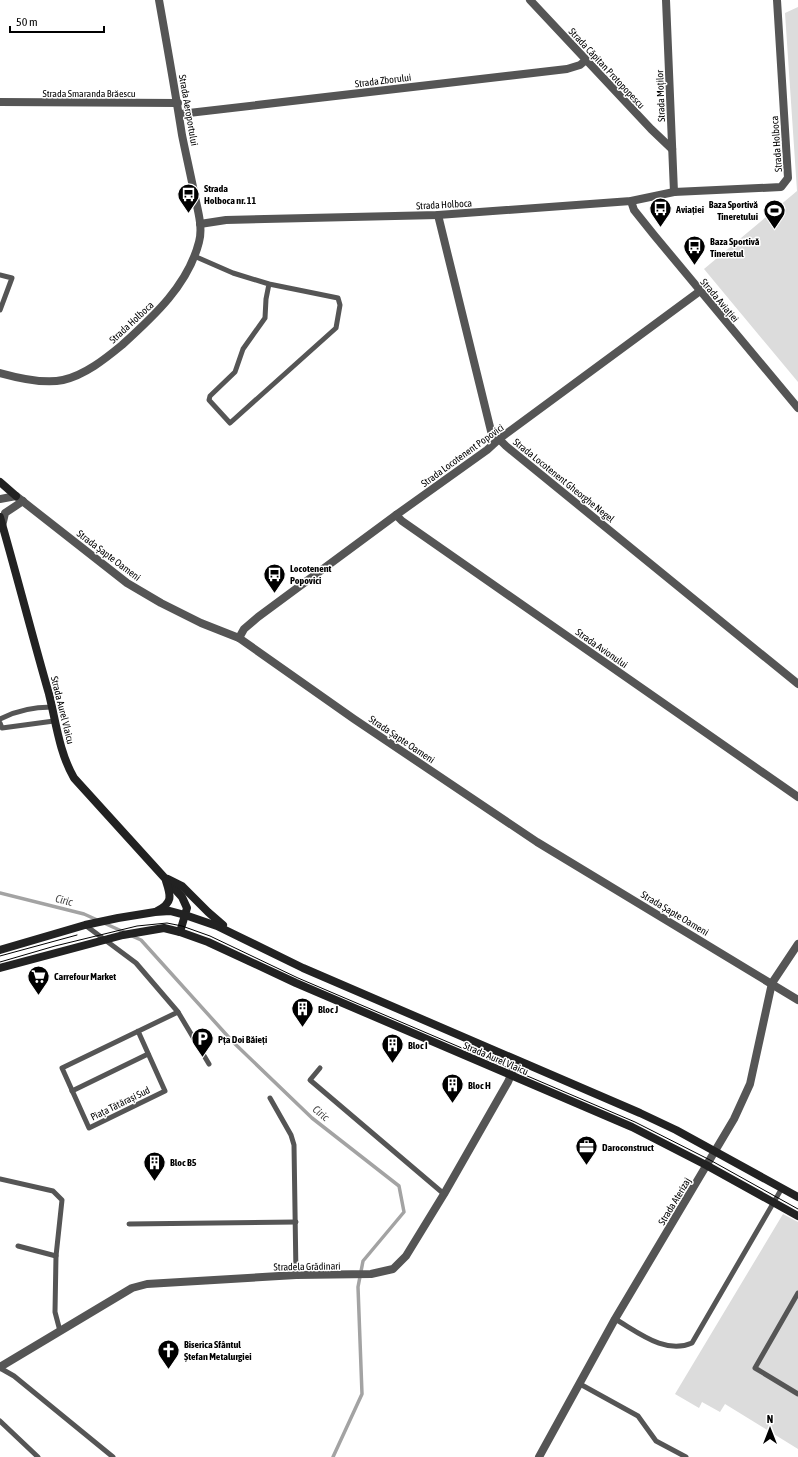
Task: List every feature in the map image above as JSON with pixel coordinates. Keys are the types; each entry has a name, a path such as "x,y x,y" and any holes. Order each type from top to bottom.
{"main road":[{"path":"0,482 20,498"},
{"name":"Strada Aurel Vlaicu","path":"0,517 52,707 54,721 68,768 74,778 182,897 187,908 180,932"},
{"path":"155,912 164,908 170,900 170,893 164,877"},
{"name":"Strada Aurel Vlaicu","path":"164,877 182,886 232,934"},
{"name":"Strada Aurel Vlaicu","path":"0,950 85,925 155,912 170,911 201,919 303,968 640,1113 676,1130 798,1197"},
{"name":"Strada Aurel Vlaicu","path":"0,968 123,935 164,928 180,932 208,942 296,983 632,1127 706,1165 798,1216"}],"street":[{"name":"Strada Aeroportului","path":"160,0 180,114 182,134 200,224"},
{"name":"Strada Căpitan Protopopescu","path":"530,0 651,129 672,149"},
{"name":"Strada Moților","path":"666,0 674,192"},
{"name":"Strada Holboca","path":"0,373 41,381 63,380 84,372 108,357 140,329 166,303 182,281 200,240 200,224 226,220 438,215 631,201 674,192 781,187 788,178 777,0"},
{"name":"Strada Zborului","path":"180,114 567,69 580,65 586,60"},
{"name":"Strada Smaranda Brăescu","path":"0,102 178,103"},
{"name":"Strada Aviației","path":"631,201 634,210 798,408"},
{"name":"Strada Locotenent Gheorghe Negel","path":"438,215 492,430 499,440 798,684"},
{"name":"Strada Locotenent Popovici","path":"239,638 244,629 700,291"},
{"path":"0,499 20,498"},
{"path":"2,526 5,513 20,498"},
{"name":"Strada Șapte Oameni","path":"20,498 127,583 161,603 201,623 239,638 354,719 537,842 798,1000"},
{"name":"Strada Avionului","path":"396,515 402,521 798,797"},
{"name":"Strada Aterizaj","path":"538,1457 615,1319 734,1119 750,1084 772,984 798,944"},
{"name":"Stradela Grădinari","path":"0,1368 132,1288 147,1284 296,1275 371,1274 393,1269 406,1256 444,1194 511,1076 517,1061"}],"lane":[{"path":"194,256 234,273 269,284 338,298 340,305 336,328 230,423 210,400 210,396 235,372 243,349 265,318 266,299 269,284"},
{"path":"0,274 12,278 0,310"},
{"path":"0,719 11,713 34,707 52,707"},
{"path":"1,726 54,721"},
{"path":"85,925 136,963 178,1012 210,1064"},
{"path":"148,1054 72,1091 62,1068 178,1012"},
{"name":"Piața Tătărași Sud","path":"72,1091 89,1128 165,1091 138,1031"},
{"path":"320,1068 310,1080 444,1194"},
{"path":"270,1098 291,1135 294,1145 296,1275"},
{"path":"0,1179 53,1191 62,1200 56,1256 55,1312 60,1331"},
{"path":"615,1319 657,1343 675,1347 685,1346 692,1343 782,1188"},
{"path":"129,1224 296,1222"},
{"path":"18,1246 56,1256"},
{"path":"798,1293 755,1368 798,1394"},
{"path":"0,1368 14,1376 113,1457"},
{"path":"580,1384 638,1416 656,1441 686,1457"},
{"path":"0,1421 38,1457"}],"shaded area":[{"name":"Baza Sportivă Tineretului","path":"798,7 798,382 704,269 797,191 785,13"},
{"path":"783,1214 798,1222 798,1449 725,1404 720,1412 702,1402 699,1408 675,1394"}],"waterway":[{"name":"Ciric","path":"0,893 84,914 126,933"},
{"name":"Ciric","path":"132,936 141,940 233,1042 312,1118 399,1186 404,1212 363,1261 358,1287 362,1394 333,1457"}],"tram line":[{"path":"0,962 55,946 137,926 167,923 182,926 210,936 298,978 635,1122 710,1160 798,1209"},
{"path":"0,956 77,935"}],"place":[{"name":"Strada Holboca nr. 11","path":"188,214"},
{"name":"Aviației","path":"660,228"},
{"name":"Baza Sportivă Tineretului","path":"774,230"},
{"name":"Baza Sportivă Tineretul","path":"695,266"},
{"name":"Locotenent Popovici","path":"274,594"},
{"name":"Carrefour Market","path":"38,996"},
{"name":"Bloc J","path":"303,1028"},
{"name":"Pța Doi Băieți","path":"202,1058"},
{"name":"Bloc I","path":"392,1064"},
{"name":"Bloc H","path":"453,1104"},
{"name":"Daroconstruct","path":"587,1166"},
{"name":"Bloc B5","path":"155,1182"},
{"name":"Biserica Sfântul Ștefan Metalurgiei","path":"169,1370"}]}
